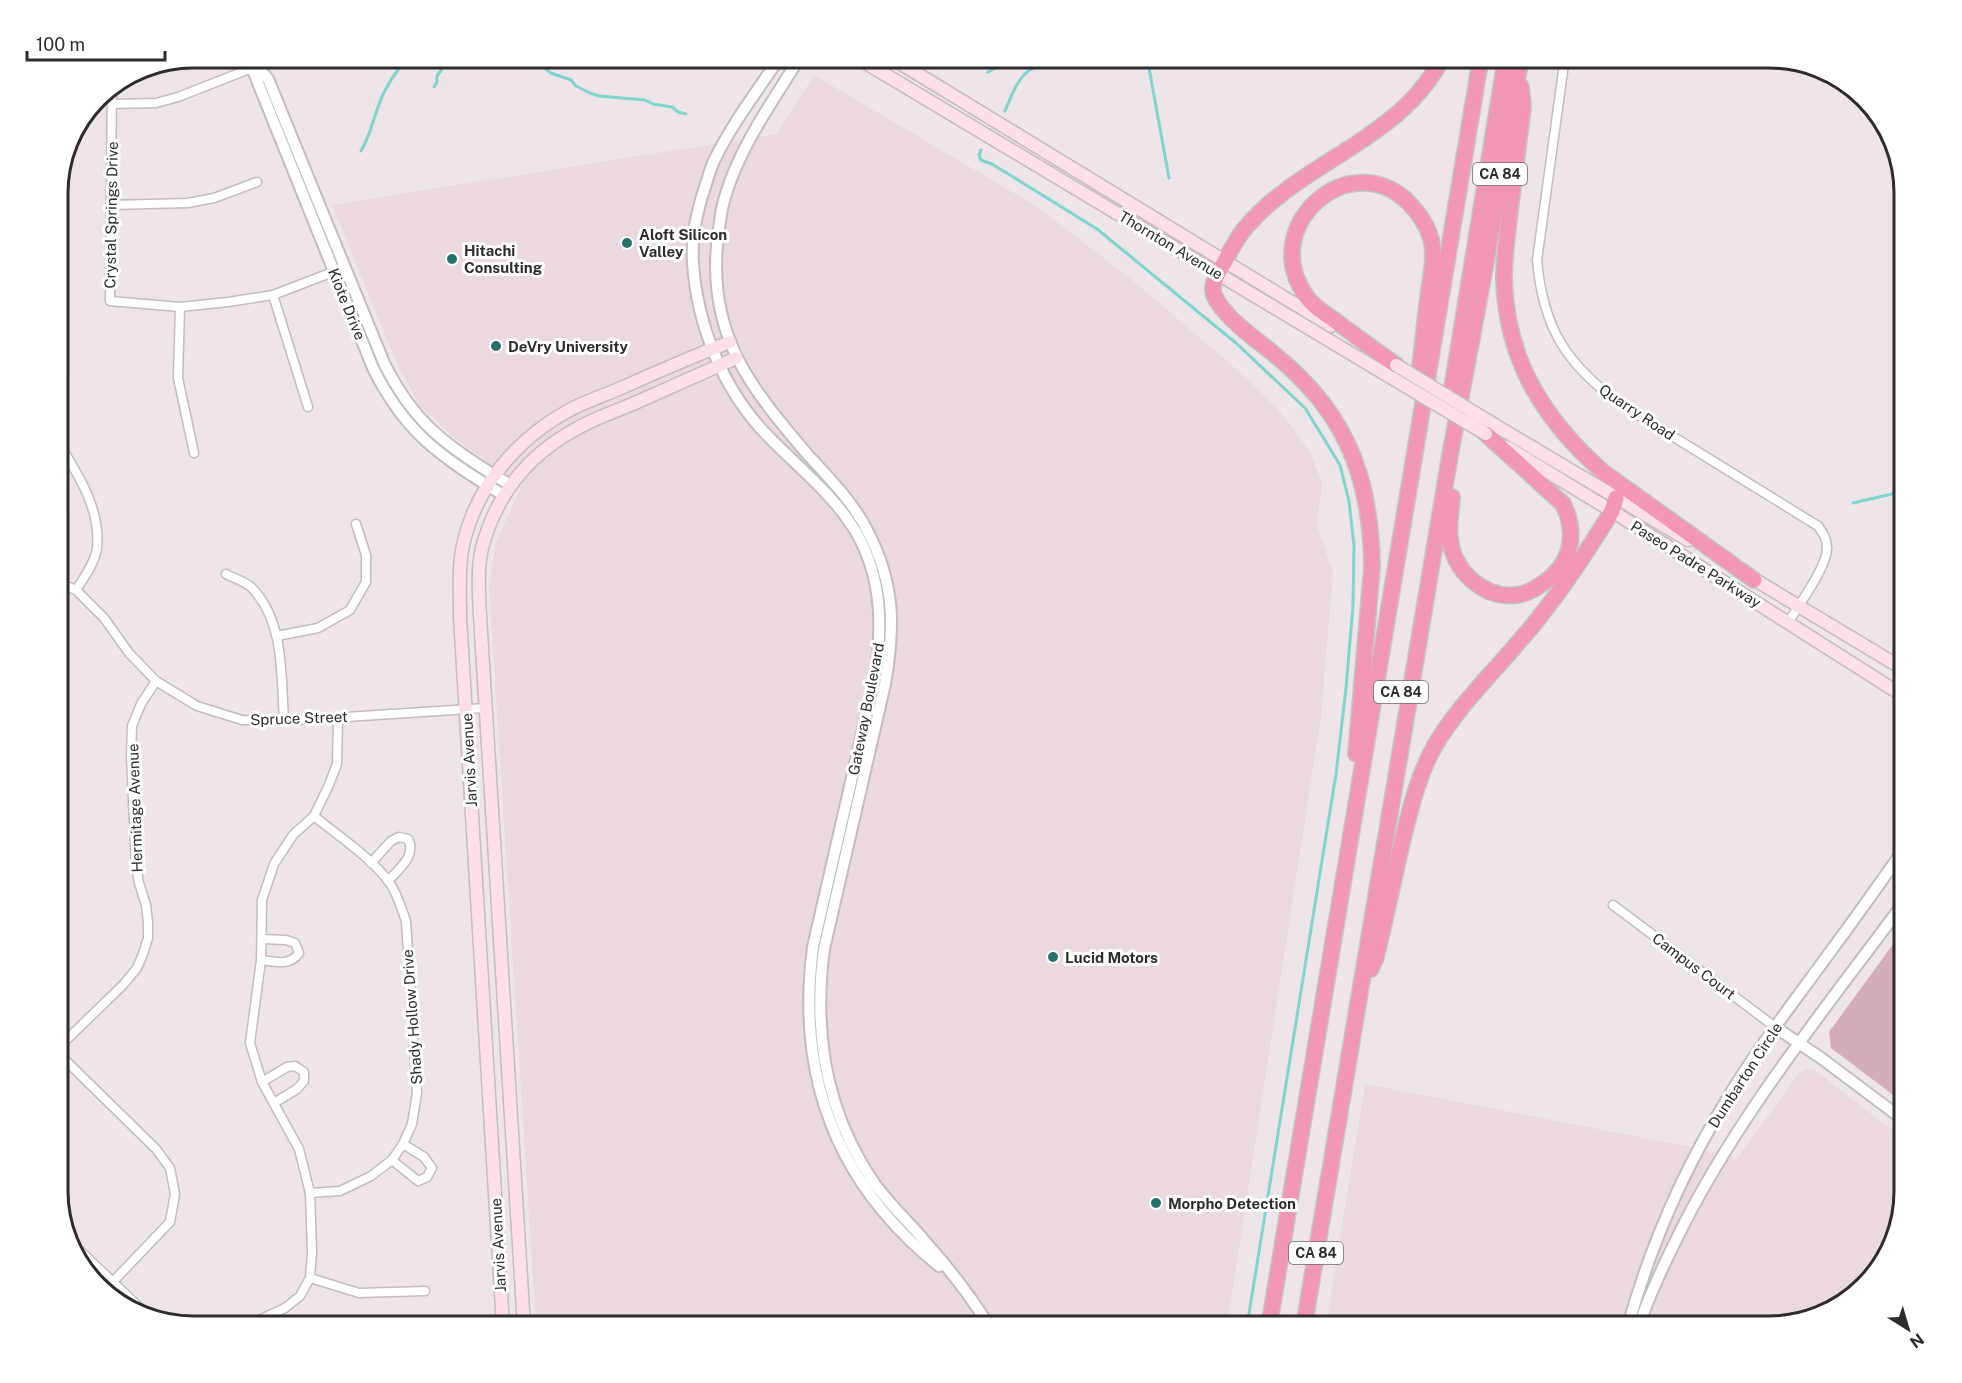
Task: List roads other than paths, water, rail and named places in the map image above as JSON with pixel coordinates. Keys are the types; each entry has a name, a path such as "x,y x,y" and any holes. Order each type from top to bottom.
{"highway":[{"path":"1343,885 1372,567 1369,509 1352,454 1330,413 1309,385 1222,309 1212,291 1213,283 1235,242 1247,225 1264,208 1388,122 1408,104 1436,67"},
{"name":"CA 84","path":"1271,1316 1479,67"},
{"name":"CA 84","path":"1297,1316 1504,67"},
{"name":"CA 84","path":"1306,1316 1448,466 1519,67"},
{"path":"1520,67 1523,107 1504,252 1504,281 1512,333 1529,380 1553,422 1603,472 1754,580"},
{"path":"1394,372 1306,297 1297,280 1292,262 1292,242 1298,224 1310,207 1326,193 1345,185 1365,184 1385,187 1402,197 1416,209 1432,241 1432,261 1404,520"},
{"path":"1483,278 1458,454 1449,538 1454,555 1471,580 1485,590 1517,595 1535,589 1551,579 1563,566 1569,550 1570,519 1563,504 1487,428"},
{"path":"1358,1002 1376,957 1410,809 1434,748 1461,708 1555,598 1589,550 1614,505"}],"main road":[{"name":"Thornton Avenue","path":"874,68 1221,267"},
{"name":"Thornton Avenue","path":"907,68 1221,267 1487,428"},
{"name":"Jarvis Avenue","path":"502,1316 465,709 459,582 463,545 474,511 490,480 512,454 539,429 568,411 730,342"},
{"name":"Jarvis Avenue","path":"523,1316 478,583 482,549 492,518 506,490 551,445 577,428 736,358"},
{"name":"Paseo Padre Parkway","path":"1487,428 1614,505 1788,623 1894,690"},
{"name":"Paseo Padre Parkway","path":"1614,505 1754,580 1894,663"},
{"path":"1831,651 1836,662 1894,699"}],"street":[{"name":"Quarry Road","path":"1564,67 1537,260 1539,288 1546,315 1560,343 1578,367 1599,388 1622,405 1818,526 1826,537 1828,549 1823,564 1788,623"},
{"path":"112,104 156,103 178,97 252,68"},
{"name":"Kiote Drive","path":"252,68 263,73 268,79 384,363 396,387 411,409 448,445 490,480"},
{"name":"Kiote Drive","path":"252,68 373,368 386,394 402,417 441,454 506,490"},
{"name":"Gateway Boulevard","path":"773,68 713,162 699,206 693,262 703,320 719,366 744,408 764,432 822,487 840,508 857,534 878,587 881,617 880,649 813,947 808,993 811,1054 819,1090 831,1124 844,1154 863,1187 915,1247 956,1280"},
{"name":"Gateway Boulevard","path":"793,68 753,132 736,166 725,197 720,221 715,269 719,308 736,358 747,379 849,502 867,528 888,585 892,617 891,650 824,949 819,983 821,1040 830,1087 854,1149 873,1181 974,1302 983,1316"},
{"name":"Crystal Springs Drive","path":"112,97 110,301 180,306 228,302 273,295 346,267"},
{"path":"111,205 188,203 214,198 257,182"},
{"path":"273,295 308,407"},
{"path":"180,306 178,378 194,453"},
{"path":"68,458 76,470 95,514 97,550 76,590"},
{"path":"277,636 318,628 350,610 366,582 366,555 356,524"},
{"path":"226,574 250,586 265,608 277,636 284,721"},
{"name":"Spruce Street","path":"68,587 76,590 104,618 129,653 156,681 197,706 242,720 284,721 485,708"},
{"name":"Hermitage Avenue","path":"68,1040 137,968 148,938 146,904 136,866 131,755 132,726 141,704 156,681"},
{"path":"268,1316 285,1308 300,1296 310,1278 312,1252 310,1193 299,1149 262,1082 250,1043 261,960 262,900 274,864 293,835 314,816 337,764 338,717"},
{"name":"Shady Hollow Drive","path":"310,1193 340,1191 371,1176 392,1160 404,1144 412,1124 417,1094 406,921 398,898 388,881 371,863 314,816"},
{"path":"371,863 391,842 399,837 408,839 412,846 410,855 388,881"},
{"name":"Dumbarton Circle","path":"1631,1316 1647,1263 1670,1208 1692,1161 1724,1103 1774,1027 1894,863"},
{"name":"Campus Court","path":"1613,905 1774,1027"},
{"name":"Dumbarton Circle","path":"1643,1316 1664,1264 1688,1215 1748,1114 1894,916"},
{"path":"261,960 286,962 294,960 299,953 295,943 286,940 262,939"},
{"path":"1774,1027 1800,1043 1894,1113"},
{"path":"68,1062 156,1149 170,1168 175,1194 170,1222 111,1285"},
{"path":"262,1082 287,1067 296,1066 304,1072 304,1081 297,1089 274,1102"},
{"path":"392,1160 418,1181 427,1177 432,1168 424,1157 404,1144"},
{"path":"87,1258 129,1298"},
{"path":"310,1278 359,1293 425,1291"}],"waterway":[{"path":"988,72 997,67"},
{"path":"1005,111 1021,79 1034,67"},
{"path":"1149,67 1169,178"},
{"path":"361,151 385,90 400,68"},
{"path":"434,87 437,76 443,68"},
{"path":"544,68 599,96 645,100 653,104 672,107 686,114"},
{"path":"981,150 979,155 981,160 992,164 1097,229 1236,343 1305,408 1340,465 1349,501 1354,546 1353,606 1336,774 1249,1316"},
{"path":"1853,503 1894,494"}],"place":[{"name":"Aloft Silicon Valley","path":"627,243"},
{"name":"Hitachi Consulting","path":"452,259"},
{"name":"DeVry University","path":"496,346"},
{"name":"Lucid Motors","path":"1053,957"},
{"name":"Morpho Detection","path":"1156,1203"}]}
